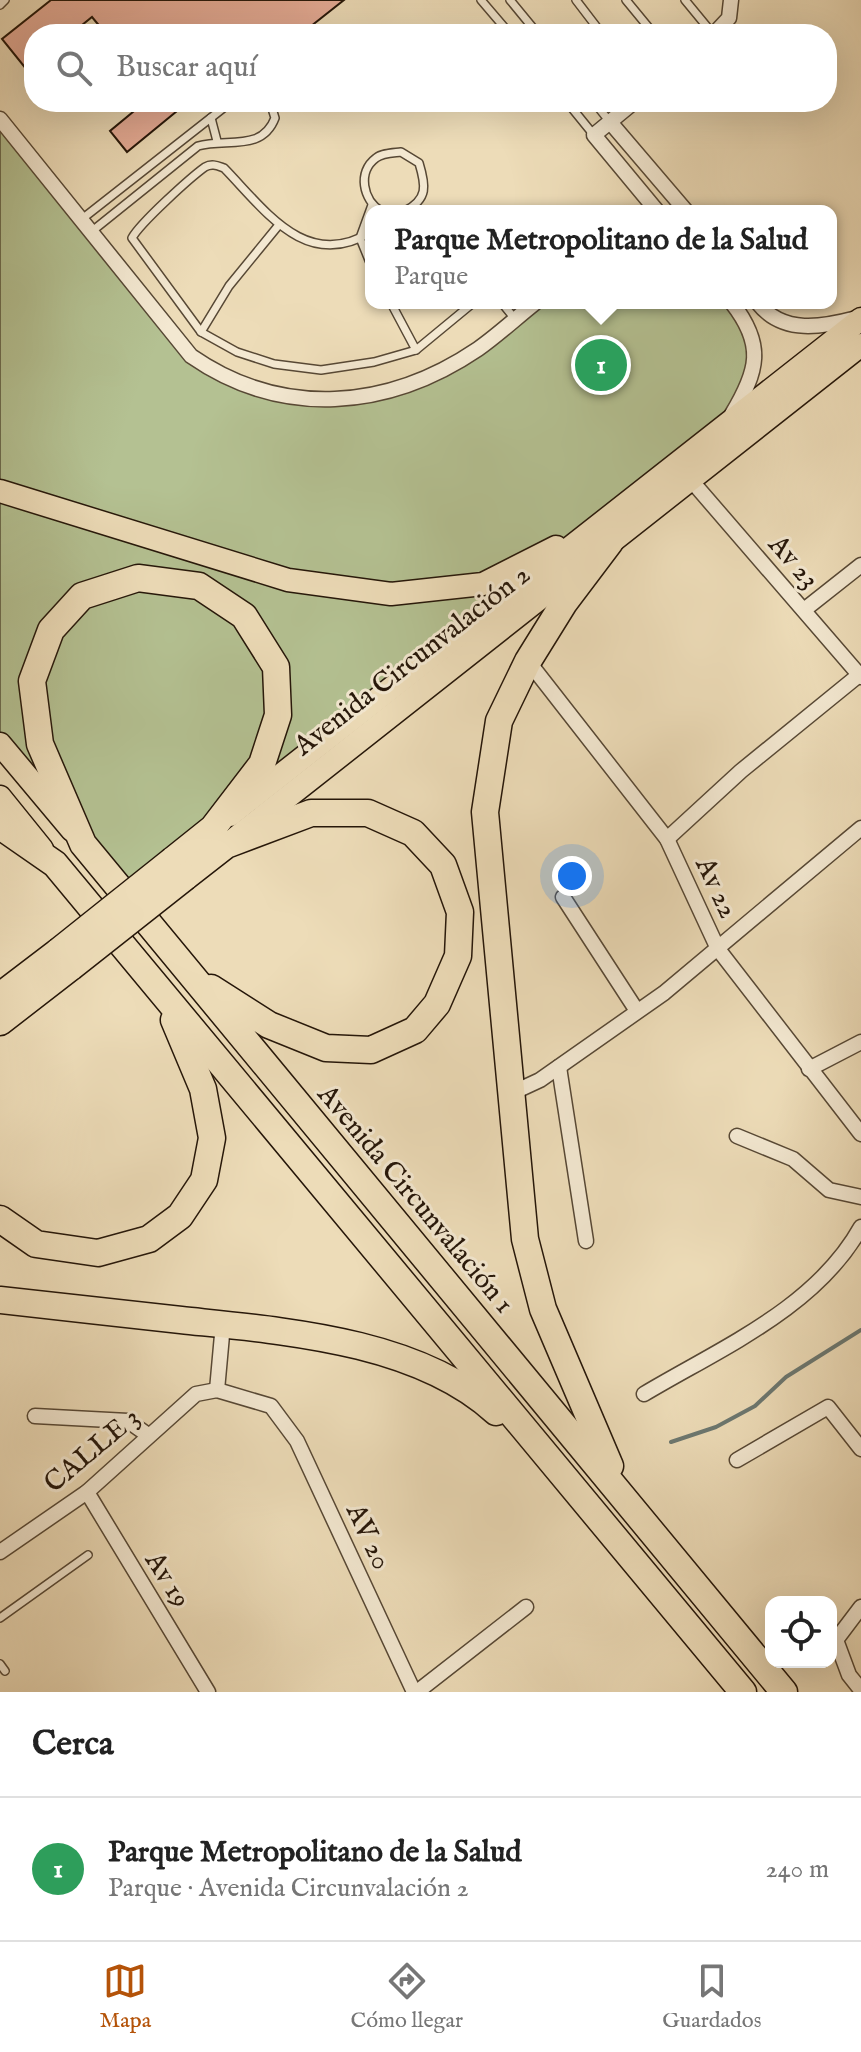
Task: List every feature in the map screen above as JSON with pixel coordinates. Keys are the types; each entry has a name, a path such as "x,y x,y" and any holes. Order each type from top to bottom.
{"highway":[{"path":"605,533 528,661 499,721 485,812 525,1239 543,1309 625,1499"},
{"path":"83,844 40,744 32,681 51,630 82,596 138,578 199,586 224,602 244,616 276,667 278,715 262,764 220,837"},
{"path":"191,976 269,1025 326,1048 371,1050 415,1030 437,1004 458,956 460,912 443,865 413,833 368,813 311,813 220,837"},
{"path":"0,826 55,864 743,1692"},
{"name":"Avenida Circunvalación 2","path":"3,1016 65,959 220,837"},
{"name":"Avenida Circunvalación 1","path":"83,844 784,1692"},
{"path":"0,1219 36,1244 98,1253 149,1239 180,1216 204,1180 212,1138 203,1089 164,995"},
{"path":"0,1300 301,1333 402,1359 478,1395 559,1470"}],"main road":[{"name":"Avenida Circunvalación 2","path":"220,837 605,533 725,426 861,318"},
{"name":"Avenida Circunvalación 2","path":"605,533 690,479 861,345"},
{"path":"0,491 288,580 391,594 483,584 605,533"},
{"name":"Avenida Circunvalación 1","path":"0,744 83,844"},
{"path":"0,797 55,864"}],"street":[{"path":"723,24 729,18 731,0"},
{"path":"622,112 594,135 653,205"},
{"path":"0,119 191,356 221,376 301,399 341,401 383,393 430,375 477,349 528,309"},
{"path":"610,122 681,205"},
{"path":"725,426 752,376 756,351 746,321 737,309"},
{"path":"768,309 795,326 824,327 861,318"},
{"name":"Av 23","path":"690,479 860,676"},
{"path":"804,610 861,565"},
{"name":"Av 22","path":"528,661 667,839 718,949 861,1134"},
{"path":"667,839 741,771 860,676"},
{"path":"512,1093 559,1067 637,1011 718,949 861,828"},
{"path":"563,897 637,1011"},
{"path":"809,1069 861,1042"},
{"path":"559,1067 586,1241"},
{"path":"737,1136 793,1159 829,1190 861,1197"},
{"path":"644,1394 770,1319 824,1280 861,1227"},
{"path":"217,1390 223,1324"},
{"name":"AV 20","path":"217,1390 271,1406 297,1441 415,1692"},
{"name":"CALLE 3","path":"0,1552 87,1492 196,1394 217,1390"},
{"path":"737,1460 828,1407 861,1449"},
{"path":"35,1416 128,1421 148,1435"},
{"name":"Av 19","path":"87,1492 208,1692"},
{"path":"415,1692 526,1607"},
{"path":"861,1607 836,1640 849,1675 861,1690"}],"lane":[{"path":"0,5 5,0"},
{"path":"481,0 501,24"},
{"path":"510,0 530,24"},
{"path":"576,0 594,24"},
{"path":"626,0 646,24"},
{"path":"685,0 705,24"},
{"path":"81,219 218,112"},
{"path":"91,232 198,146 217,141 248,142 265,135 275,118 273,112"},
{"path":"575,112 594,135"},
{"path":"602,112 610,122"},
{"path":"211,118 217,141"},
{"path":"372,205 364,192 366,168 378,156 401,152 419,163 426,187 419,204"},
{"path":"365,235 349,245 323,245 278,226 224,168 215,165 206,167 136,230 132,238 201,332 274,364 321,370 374,362 416,350 466,309"},
{"path":"365,224 360,238 365,250"},
{"path":"201,332 229,286 278,226"},
{"path":"394,309 416,350"},
{"path":"507,309 515,319"},
{"path":"0,1618 88,1555"}],"green space":[{"path":"0,119 191,356 221,377 341,401 430,375 526,309 735,309 756,351 725,426 126,897 0,744"}],"building":[{"path":"51,0 344,0 314,24 98,24 92,17 83,24 24,24 24,66 2,39"},
{"path":"133,112 176,112 127,152 110,131"}],"waterway":[{"path":"671,1442 716,1427 755,1406 786,1377 861,1330"}],"place":[{"name":"Parque Metropolitano de la Salud","path":"601,365"}]}
